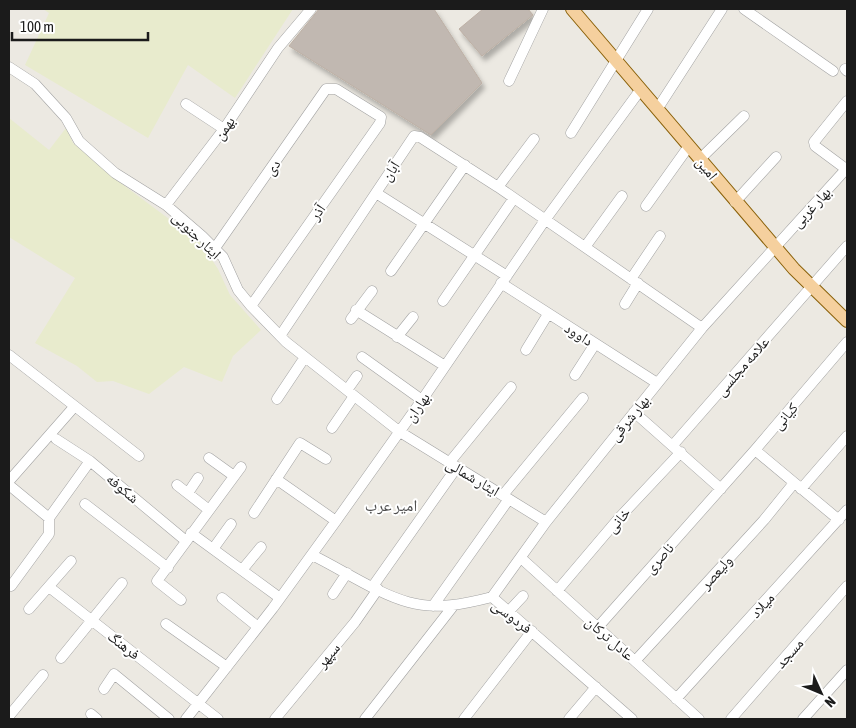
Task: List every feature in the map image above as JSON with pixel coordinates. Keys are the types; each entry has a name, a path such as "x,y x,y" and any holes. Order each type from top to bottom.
{"main road":[{"name":"امین","path":"572,9 658,108 735,202 811,287 847,321"}],"street":[{"name":"بهمن","path":"166,205 224,130 278,48 311,9"},
{"path":"509,81 543,9"},
{"path":"571,132 648,9"},
{"path":"658,108 722,9"},
{"path":"744,9 833,71"},
{"name":"ایثار جنوبی","path":"9,67 35,84 66,118 79,141 115,173 166,205 215,248 223,257 238,290 280,336 400,432"},
{"name":"آذر","path":"251,306 374,131 381,117 330,87"},
{"name":"دی","path":"215,248 326,89 330,87"},
{"name":"بهاران","path":"186,719 312,555 400,432 545,220 641,89"},
{"path":"846,168 814,146 814,142 847,101"},
{"path":"186,104 224,130"},
{"path":"700,159 744,116"},
{"name":"آبان","path":"280,336 414,136 420,137 465,165 545,220"},
{"path":"498,187 534,139"},
{"path":"646,206 689,146"},
{"path":"735,202 776,157"},
{"path":"391,271 465,165"},
{"name":"بهار غربی","path":"774,246 846,168"},
{"name":"داوود","path":"376,193 475,255 548,314 657,383"},
{"path":"586,247 622,196"},
{"path":"443,301 514,198"},
{"path":"545,220 702,328"},
{"path":"625,304 635,281 660,236"},
{"name":"بهار شرقی","path":"492,597 546,522 657,383 774,246"},
{"name":"علامه مجلسی","path":"677,449 847,246"},
{"path":"372,291 354,315 397,337 445,366"},
{"path":"526,350 548,314"},
{"path":"397,337 412,317"},
{"name":"کیانی","path":"721,489 847,342"},
{"path":"575,375 595,344"},
{"path":"9,355 139,456"},
{"path":"277,399 305,357"},
{"path":"362,357 422,400"},
{"path":"332,428 357,376"},
{"name":"سپهر","path":"275,719 355,622 453,465 511,387"},
{"path":"433,606 506,497 583,398"},
{"path":"49,518 9,483 74,407"},
{"path":"634,412 721,489"},
{"name":"ایثار شمالی","path":"400,432 546,522"},
{"name":"ولیعصر","path":"636,660 764,520 847,436"},
{"name":"شکوفه","path":"56,439 90,461 189,538 213,549 280,598"},
{"path":"254,513 300,443 326,459"},
{"name":"خانی","path":"558,591 677,449"},
{"path":"756,450 839,520"},
{"path":"209,458 234,476"},
{"path":"11,586 49,534 49,518 90,461"},
{"path":"181,600 157,581 241,467"},
{"path":"188,494 198,478"},
{"path":"276,479 336,521"},
{"path":"177,485 209,510"},
{"name":"ناصری","path":"598,627 721,489"},
{"path":"85,504 168,568"},
{"name":"میلاد","path":"676,699 847,510"},
{"path":"213,549 231,524"},
{"path":"242,570 261,547"},
{"name":"فردوسی","path":"312,555 408,602 433,606 454,605 492,597 632,719"},
{"name":"عادل ترکان","path":"521,558 699,719"},
{"path":"29,610 71,561"},
{"path":"332,594 347,573"},
{"path":"61,658 122,583"},
{"name":"فرهنگ","path":"49,586 218,719"},
{"name":"مسجد","path":"731,719 847,586"},
{"path":"509,611 523,596"},
{"path":"222,598 258,627"},
{"path":"365,719 454,605"},
{"path":"166,624 227,667"},
{"path":"464,719 532,631"},
{"path":"803,719 847,670"},
{"path":"104,688 114,674 169,719"},
{"path":"9,716 43,675"},
{"path":"569,719 596,687"}],"green space":[{"path":"43,9 293,9 235,98 188,65 148,138 25,65 49,13"},
{"path":"9,118 49,150 66,128 73,143 114,178 200,242 218,269 230,295 261,330 233,356 222,382 184,367 149,394 113,381 97,382 77,366 35,343 75,278 9,237"}],"building":[{"path":"319,9 434,9 482,83 431,135 289,46"},
{"path":"483,9 528,9 533,15 482,56 459,29"}],"district":[{"name":"امیر عرب","path":"391,505"}]}
